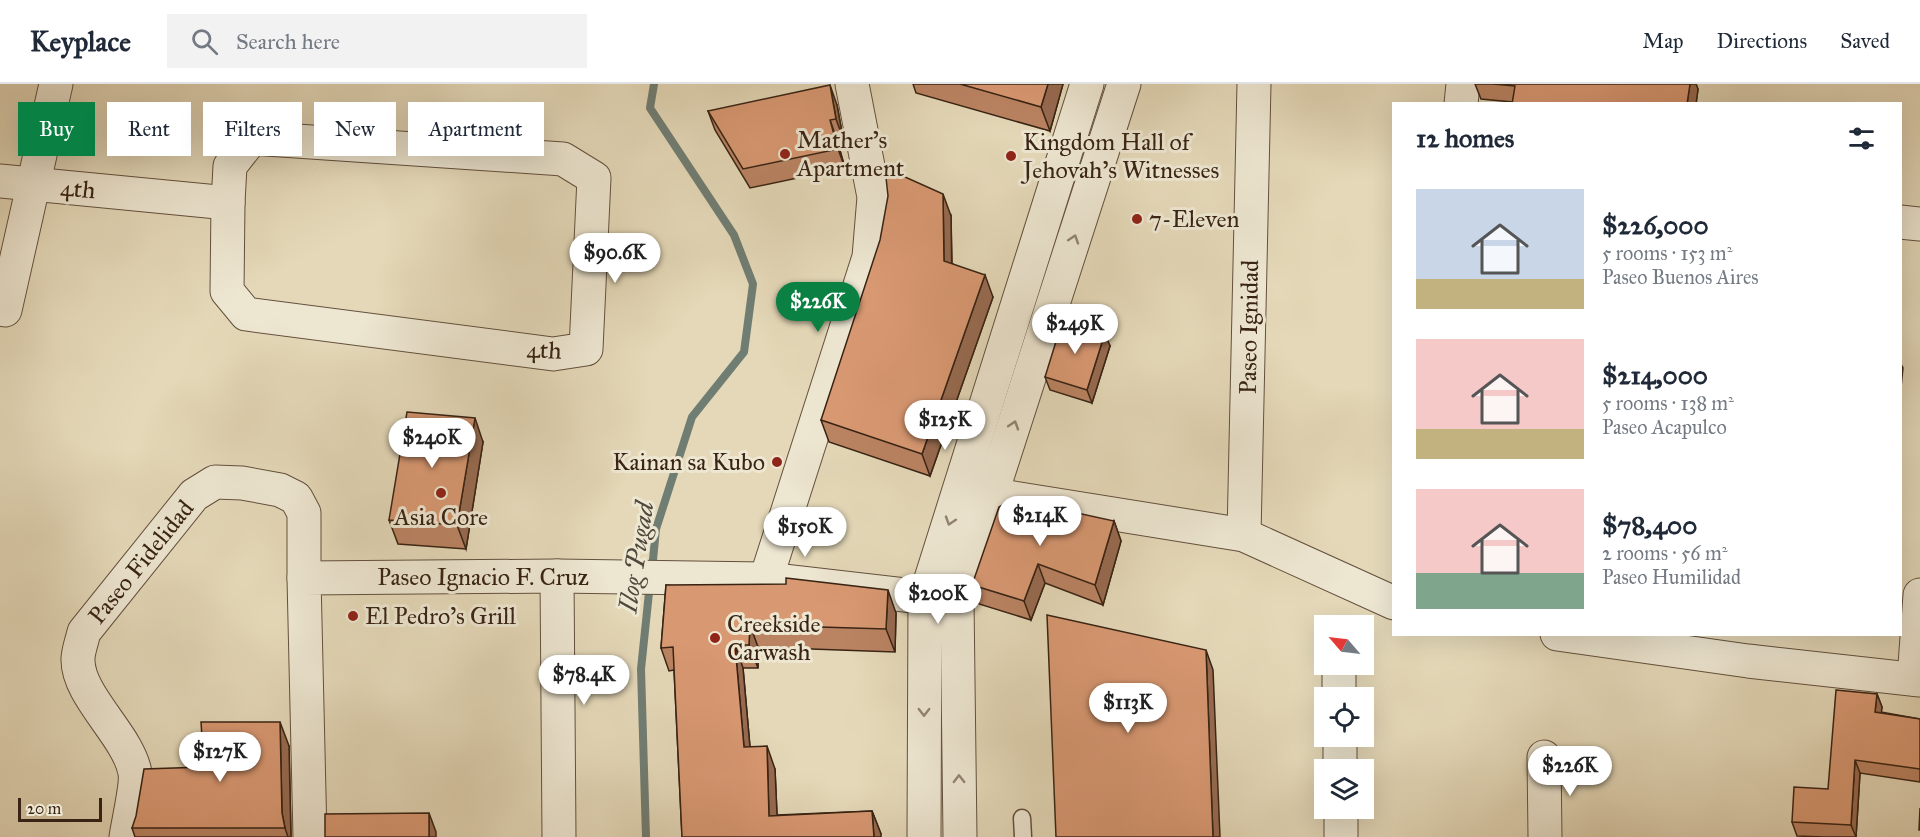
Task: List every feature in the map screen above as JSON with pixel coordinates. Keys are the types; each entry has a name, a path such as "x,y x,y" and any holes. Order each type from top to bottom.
{"street":[{"path":"5,310 56,84"},
{"path":"766,579 869,258 874,197 852,84"},
{"path":"924,837 925,598 1087,84"},
{"path":"960,837 957,601 1124,84"},
{"name":"Paseo Ignidad","path":"1244,535 1254,84"},
{"path":"1461,102 1463,84"},
{"name":"4th","path":"252,138 563,159 594,178 586,349 554,354 246,314 227,291 228,203 230,166 252,138"},
{"name":"4th","path":"0,181 228,203"},
{"path":"1902,222 1920,224"},
{"name":"Paseo Fidelidad","path":"126,837 135,775 130,759 95,701 84,688 78,660 84,632 194,495 214,482 242,483 280,490 296,498 304,513 304,578"},
{"path":"960,490 1244,535 1392,602"},
{"path":"557,576 560,837"},
{"name":"Paseo Ignacio F. Cruz","path":"304,578 557,576 766,579 957,601"},
{"path":"304,578 310,837"},
{"path":"1593,637 1749,648 1917,679 1920,595"},
{"path":"1544,757 1545,837"},
{"path":"1341,819 1341,837"}],"lane":[{"path":"1022,818 1023,837"}],"building":[{"path":"960,84 1048,84 1041,107"},
{"path":"1493,84 1690,84 1687,102 1512,102 1515,86"},
{"name":"Mather's Apartment","path":"830,85 836,119 830,120 838,149 743,169 708,111"},
{"path":"885,168 943,194 944,261 985,275 922,454 821,420 880,240 888,196"},
{"path":"1063,319 1105,333 1087,390 1045,377"},
{"name":"Asia Core","path":"407,412 475,418 457,525 389,520"},
{"path":"1013,499 1114,521 1095,585 1038,564 1024,601 972,585 999,507"},
{"path":"786,578 888,590 886,629 750,625 749,645 735,645 744,747 767,746 769,816 872,811 874,837 682,837 673,647 661,648 666,585 786,584"},
{"path":"1047,615 1206,650 1213,837 1056,837"},
{"path":"1836,690 1877,694 1875,712 1920,719 1920,769 1855,760 1851,825 1792,822 1794,787 1828,789"},
{"path":"201,722 280,722 282,813 285,828 132,828 144,769 204,767"},
{"path":"429,813 429,837 325,837 325,814"}],"waterway":[{"name":"Ilog Pugad","path":"652,570 656,529 692,417 744,352 753,284 734,235 650,108 654,84"},
{"name":"Ilog Pugad","path":"646,837 641,669 650,583"}],"place":[{"name":"Mather's Apartment","path":"785,154"},
{"name":"Kingdom Hall of Jehovah's Witnesses","path":"1011,156"},
{"name":"7-Eleven","path":"1137,219"},
{"name":"Kainan sa Kubo","path":"777,462"},
{"name":"Asia Core","path":"441,493"},
{"name":"El Pedro's Grill","path":"353,616"},
{"name":"Creekside Carwash","path":"715,638"}]}
